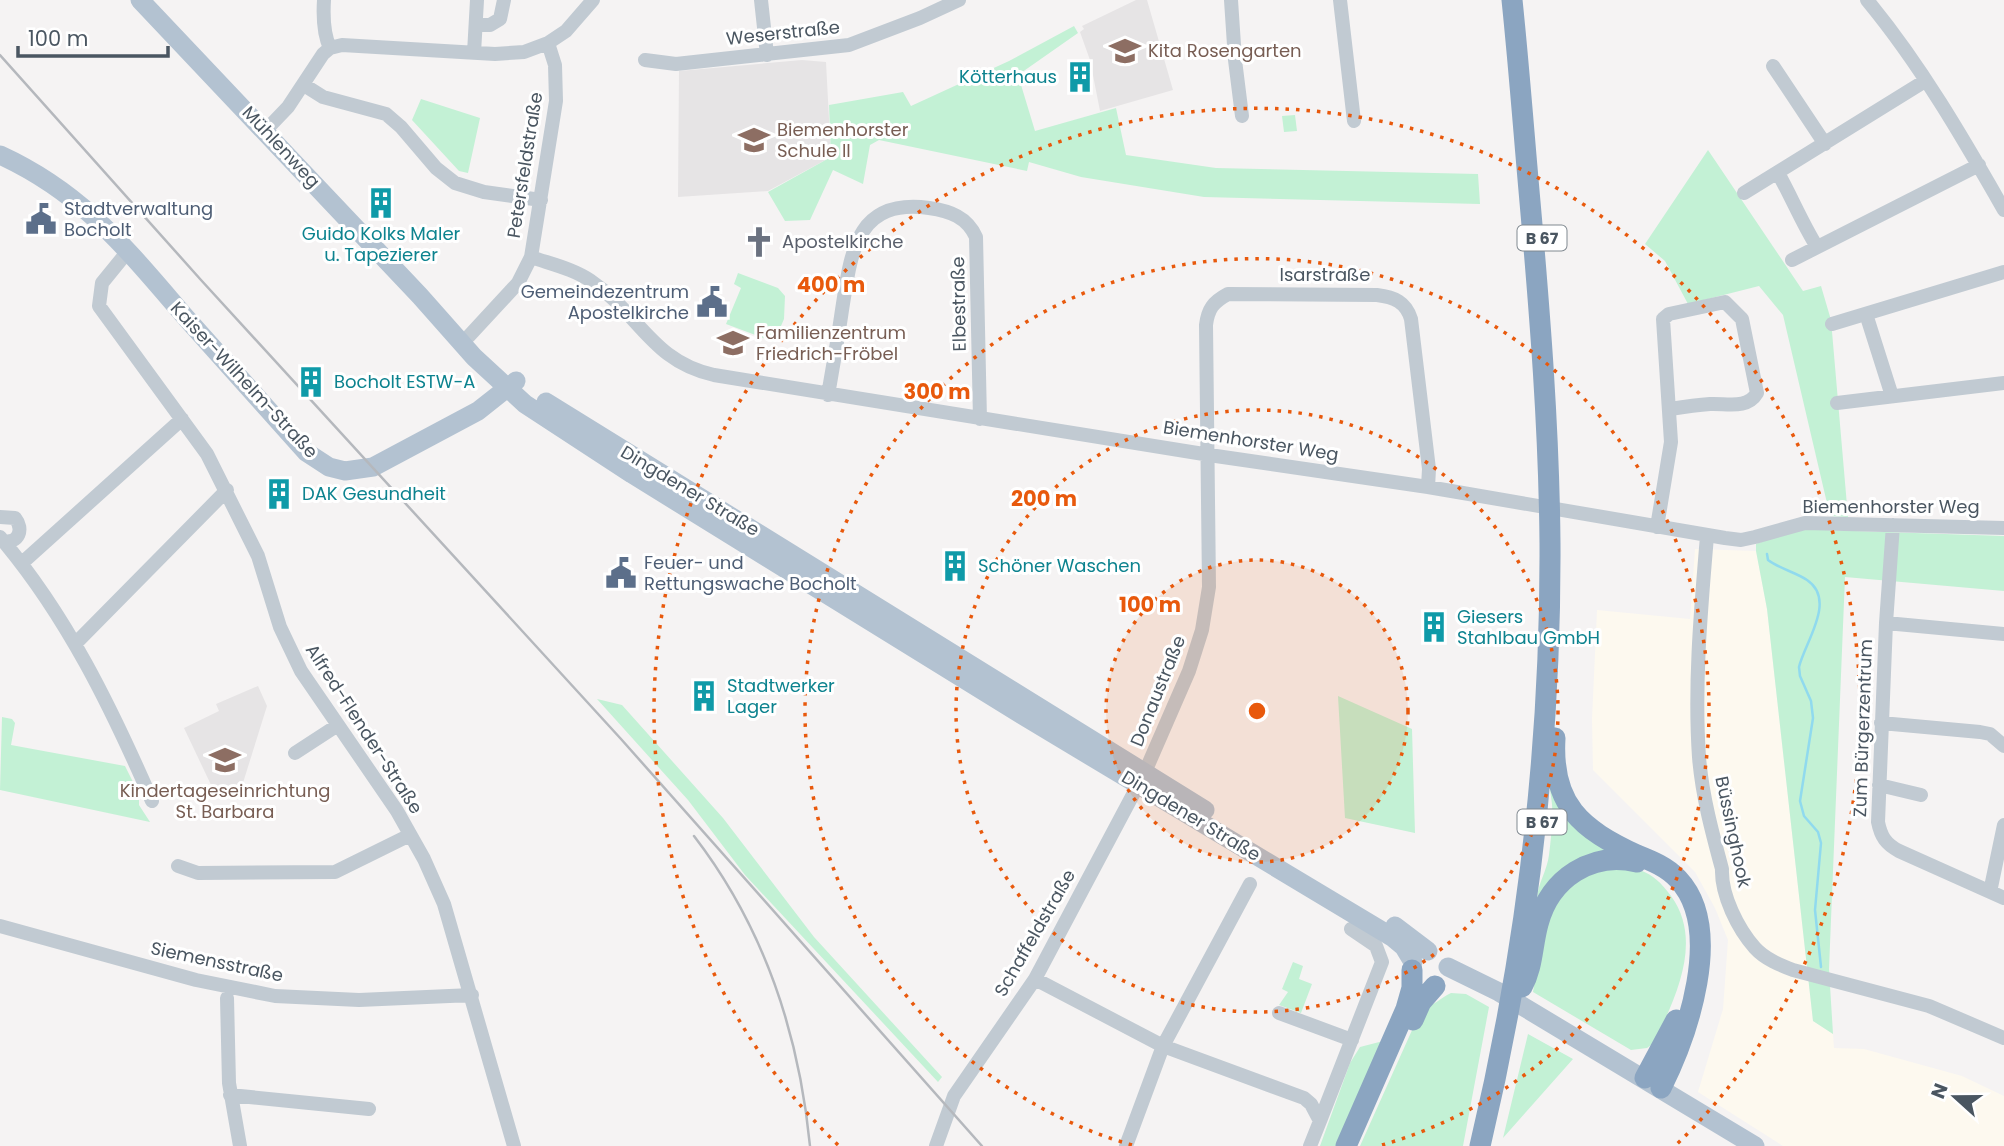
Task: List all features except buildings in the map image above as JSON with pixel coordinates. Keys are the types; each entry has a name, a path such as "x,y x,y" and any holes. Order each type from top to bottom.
{"highway":[{"name":"B 67","path":"1512,0 1553,474"},
{"name":"B 67","path":"1480,1146 1522,973 1543,815 1555,674 1553,474 1546,285 1520,0"},
{"name":"B 67","path":"1522,973 1538,802 1554,545"},
{"path":"1555,674 1558,695 1555,766 1558,783 1567,804 1586,827 1668,870 1685,888 1697,915 1701,949 1693,994 1670,1070 1653,1083"},
{"path":"1522,973 1544,905 1555,888 1570,874 1588,864 1607,859 1623,859 1646,865 1667,877 1680,891 1688,906 1692,924 1691,967 1676,1020 1653,1083"},
{"path":"1346,1146 1406,1009 1418,961"},
{"path":"1356,1146 1421,1002 1442,977"},
{"name":"B 67","path":"1489,1146 1509,1032"}],"main road":[{"name":"Mühlenweg","path":"140,0 459,340 512,385"},
{"name":"Kaiser-Wilhelm-Straße","path":"0,155 54,183 82,205 128,251 306,452 329,467 345,471 373,467 478,411 512,385"},
{"name":"Mühlenweg","path":"420,296 469,336 512,385"},
{"name":"Dingdener Straße","path":"512,385 524,404 632,474 961,677 1408,934 1418,961 1417,982 1422,985 1442,977 1488,987 1755,1146"},
{"name":"Dingdener Straße","path":"512,385 532,393 1042,710 1141,779"},
{"name":"Dingdener Straße","path":"961,677 968,671 976,673 1042,710"},
{"name":"Dingdener Straße","path":"1418,961 1443,956 1442,977"}],"street":[{"path":"324,0 323,15 330,48"},
{"path":"474,53 477,0"},
{"path":"476,24 490,25 500,19 504,0"},
{"path":"265,131 288,107 323,54 330,48 349,46 474,53 524,52 548,43 566,32 593,0"},
{"path":"761,0 767,55"},
{"name":"Weserstraße","path":"645,60 676,64 849,45 959,0"},
{"path":"1231,0 1242,117"},
{"path":"1340,0 1354,121"},
{"path":"1867,0 1887,24 1925,81 1979,165 2004,210"},
{"name":"Petersfeldstraße","path":"469,336 519,283 531,257 557,79 548,43"},
{"path":"1773,66 1825,144"},
{"path":"1744,193 1925,81"},
{"path":"304,85 323,97 386,114 401,127 436,168 455,183 484,192 541,200"},
{"path":"1792,260 1979,165"},
{"path":"1778,173 1817,247"},
{"name":"Elbestraße","path":"828,395 851,260 861,233 876,217 894,209 937,209 961,217 976,237 979,418"},
{"name":"Alfred-Flender-Straße","path":"128,251 102,283 99,306 207,454 258,556 289,650 306,679 374,776 410,835 444,904 514,1146"},
{"name":"Biemenhorster Weg","path":"531,257 580,274 608,294 646,336 672,359 687,367 714,375 1428,487 1707,536 1741,540 1805,523 2004,527"},
{"path":"1832,324 2004,272"},
{"name":"Isarstraße","path":"1208,454 1206,325 1208,311 1217,300 1228,294 1389,296 1400,301 1408,310 1411,319 1429,469 1428,487"},
{"path":"1657,527 1671,442 1663,319 1670,314 1726,302 1742,319 1756,393 1747,402 1726,407 1713,404 1670,409"},
{"path":"1866,314 1892,396"},
{"path":"1838,403 2004,383"},
{"path":"22,563 182,418"},
{"name":"Donaustraße","path":"1141,779 1189,671 1202,631 1209,587 1208,454"},
{"path":"76,643 227,490"},
{"path":"0,517 15,518 21,531 17,538 9,542 1,539"},
{"name":"Zum Bürgerzentrum","path":"1893,525 1878,822 1884,841 1899,851 2004,898"},
{"name":"Büssinghook","path":"1707,536 1698,694 1699,759 1722,869 1721,882 1742,929 1756,949 1777,964 1929,1006 2004,1038"},
{"path":"1,539 22,563 76,643 108,702 152,802"},
{"path":"1886,623 2004,634"},
{"path":"1881,723 1980,732 1990,734 2004,746"},
{"path":"295,753 338,725"},
{"name":"Schaffeldstraße","path":"936,1146 948,1109 964,1080 1035,979 1141,779"},
{"path":"1879,785 1921,795"},
{"path":"1990,892 2004,825"},
{"path":"178,866 198,873 335,872 410,835"},
{"path":"1126,1146 1163,1046 1250,884"},
{"name":"Siemensstraße","path":"0,926 196,980 275,996 359,1000 472,995"},
{"path":"1310,1146 1382,962 1376,946 1351,929"},
{"path":"1035,979 1163,1046 1304,1098 1311,1104 1320,1121"},
{"path":"227,998 230,1094 240,1146"},
{"path":"1279,1013 1352,1040"},
{"path":"230,1094 369,1109"}],"shaded area":[{"name":"Kita Rosengarten","path":"1136,0 1147,0 1173,90 1100,111 1090,60 1080,32 1084,29 1082,26"},
{"name":"Biemenhorster Schule II","path":"802,60 826,62 831,157 768,191 678,197 679,71"},
{"path":"1695,549 1756,551 1767,609 1813,1021 1833,1034 1834,1048 1864,1049 1962,1076 2004,1096 2004,1146 1783,1146 1698,1092 1723,1009 1728,940 1715,908 1695,872 1593,770 1592,719 1597,610 1690,619"},
{"name":"Kindertageseinrichtung St. Barbara","path":"258,686 267,706 242,786 212,787 184,728 219,711 216,704"}],"green space":[{"path":"1074,26 1078,33 1018,75 1035,131 1116,108 1126,155 1216,168 1478,174 1480,204 1204,197 1081,177 1029,162 1027,171 879,140 870,145 863,184 833,170 810,220 785,221 768,192 831,157 829,105 903,92 911,106 1009,61"},
{"path":"421,99 480,118 468,173 459,171 412,120"},
{"path":"1295,115 1297,131 1284,132 1282,116"},
{"path":"1708,150 1803,291 1821,286 1831,320 1848,517 1830,516 1783,315 1759,286 1688,304 1665,261 1645,244"},
{"path":"738,273 778,288 785,296 784,319 774,342 726,324 741,288 734,284"},
{"path":"1796,529 2004,536 2004,591 1845,577 1829,969 1833,1034 1813,1021 1767,609 1756,551 1756,544"},
{"path":"1338,696 1412,729 1415,833 1345,818"},
{"path":"597,699 622,705 723,818 814,937 942,1077 938,1082 745,875 688,800"},
{"path":"2,717 12,719 15,723 11,745 125,766 139,794 139,805 150,822 0,790"},
{"path":"1549,776 1614,850 1541,900 1537,898 1548,861 1552,830"},
{"path":"1601,865 1623,866 1649,874 1664,887 1681,913 1686,951 1683,970 1654,1043 1647,1048 1631,1050 1533,992 1543,926 1571,882"},
{"path":"1293,962 1303,966 1299,979 1312,984 1301,1013 1279,1005 1288,992 1282,989"},
{"path":"1451,993 1466,994 1489,1007 1463,1146 1360,1146 1422,1008"},
{"path":"1528,1034 1573,1059 1503,1138"},
{"path":"1387,1040 1343,1146 1320,1146 1350,1063 1360,1047"}],"waterway":[{"path":"1767,554 1768,560 1807,580 1816,588 1819,599 1816,622 1799,667 1811,701 1813,718 1800,801 1804,816 1818,832 1821,843 1815,910 1821,967"}],"railway":[{"path":"0,55 201,280 621,739 982,1146"},
{"path":"694,836 740,907 759,944 774,983 797,1063 810,1146"}],"place":[{"name":"Kita Rosengarten","path":"1125,51"},
{"name":"Kötterhaus","path":"1080,77"},
{"name":"Biemenhorster Schule II","path":"754,140"},
{"name":"Guido Kolks Maler u. Tapezierer","path":"381,203"},
{"name":"Stadtverwaltung Bocholt","path":"41,219"},
{"name":"Apostelkirche","path":"759,242"},
{"name":"Gemeindezentrum Apostelkirche","path":"712,302"},
{"name":"Familienzentrum Friedrich-Fröbel","path":"733,343"},
{"name":"Bocholt ESTW-A","path":"311,382"},
{"name":"DAK Gesundheit","path":"279,494"},
{"name":"Schöner Waschen","path":"955,566"},
{"name":"Feuer- und Rettungswache Bocholt","path":"621,573"},
{"name":"Giesers Stahlbau GmbH","path":"1434,627"},
{"name":"Stadtwerker Lager","path":"704,696"},
{"name":"Kindertageseinrichtung St. Barbara","path":"225,760"}]}
